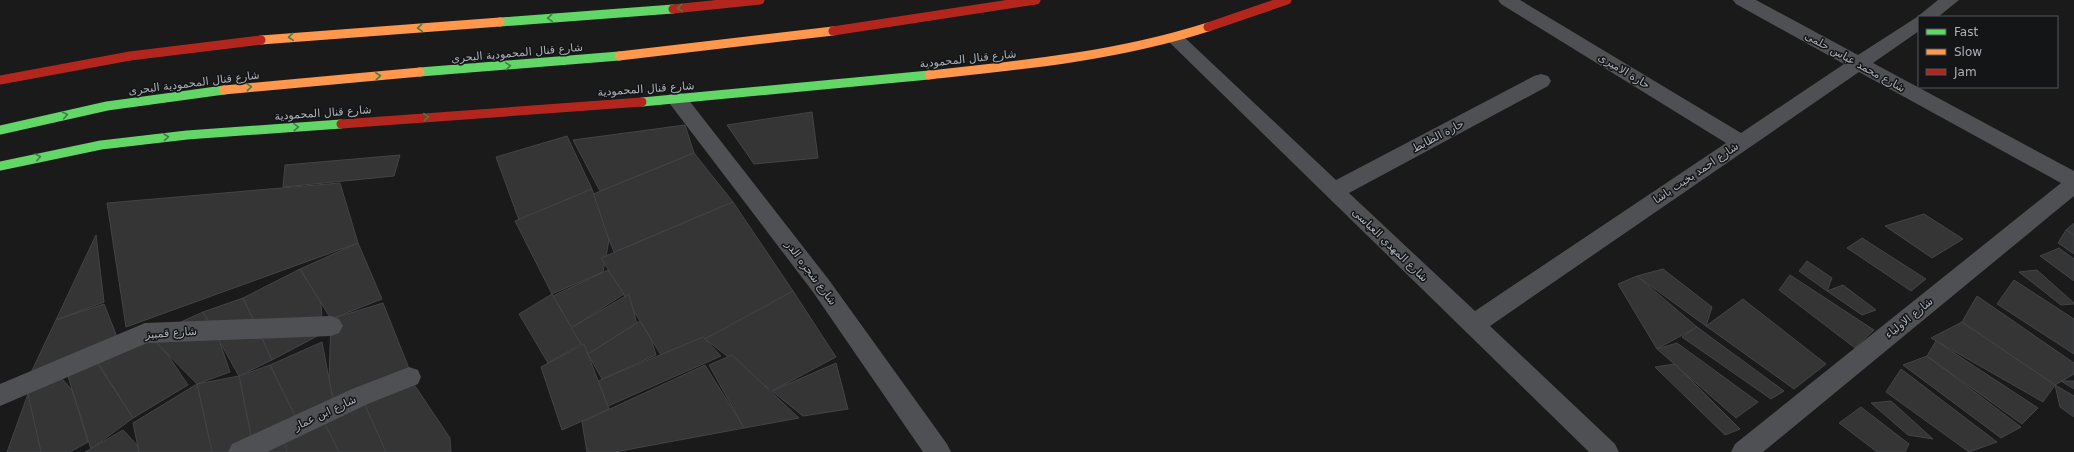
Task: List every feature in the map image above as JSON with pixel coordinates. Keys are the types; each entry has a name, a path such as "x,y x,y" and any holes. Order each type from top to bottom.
{"main road":[{"path":"0,80 92,62 243,42 616,14 760,0"},
{"name":"شارع قنال المحمودية البحرى","path":"0,130 52,117 142,100 228,89 694,49 820,34 1036,0"},
{"name":"شارع قنال المحمودية","path":"0,166 100,146 187,135 677,99 1013,67 1096,55 1175,39 1287,0"}],"street":[{"name":"حارة الاميرى","path":"1507,0 1741,143"},
{"name":"شارع محمد عباس حلمى","path":"1742,0 2074,180"},
{"path":"1927,16 1950,0"},
{"name":"شارع احمد بخيت باشا","path":"1473,325 1918,23"},
{"name":"شارع المهدي العباسى","path":"1175,39 1606,452"},
{"name":"حارة الظابط","path":"1334,191 1541,81"},
{"name":"شارع شجره الدر","path":"677,99 821,286 938,452"},
{"name":"شارع الاولياء","path":"1744,452 2074,184"},
{"name":"شارع قمبيز","path":"0,395 145,333 331,326"},
{"name":"شارع ابن عمار","path":"242,452 361,396 409,377"}],"building":[{"path":"812,112 818,158 754,164 727,125"},
{"path":"685,125 694,153 600,191 573,140"},
{"path":"567,136 592,189 519,220 496,157"},
{"path":"694,153 733,202 614,252 591,195"},
{"path":"400,155 394,176 283,187 285,165"},
{"path":"340,183 358,243 126,327 107,203"},
{"path":"592,189 609,240 603,272 552,294 515,221"},
{"path":"733,202 793,291 666,363 601,258"},
{"path":"1924,214 1963,239 1932,258 1885,226"},
{"path":"2074,223 2074,235 2066,230"},
{"path":"2066,230 2074,235 2074,254 2058,243"},
{"path":"96,235 104,302 56,320"},
{"path":"1862,238 1926,279 1911,291 1847,248"},
{"path":"358,243 382,299 331,319 300,269"},
{"path":"2059,248 2074,259 2074,281 2040,256"},
{"path":"1807,261 1832,278 1827,291 1799,271"},
{"path":"300,269 321,303 323,333 272,360 243,298"},
{"path":"1663,269 1712,307 1706,326 1637,276"},
{"path":"608,270 624,294 571,328 553,296"},
{"path":"2037,270 2074,304 2061,305 2019,272"},
{"path":"1790,275 1874,330 1855,348 1779,290"},
{"path":"1637,276 1697,327 1657,349 1618,284"},
{"path":"2014,280 2074,319 2074,354 1997,304"},
{"path":"1843,285 1876,310 1862,315 1827,291"},
{"path":"793,291 836,357 772,391 705,339"},
{"path":"552,294 581,344 548,363 519,314"},
{"path":"629,294 637,324 588,354 571,328"},
{"path":"1977,296 2074,363 2074,374 2055,385 1962,322"},
{"path":"243,298 272,360 239,376 203,312"},
{"path":"1743,299 1826,364 1794,389 1706,326"},
{"path":"383,303 410,371 334,405 329,380 331,319"},
{"path":"104,304 121,347 26,383 56,320"},
{"path":"203,312 219,340 230,372 197,384 150,336"},
{"path":"640,321 651,339 656,355 602,379 588,354"},
{"path":"1962,322 2055,385 2043,402 1931,338"},
{"path":"1697,327 1784,391 1771,399 1682,337"},
{"path":"145,333 168,355 188,385 133,418 97,361"},
{"path":"703,337 721,356 608,406 598,381"},
{"path":"1936,341 2038,408 2022,424 1927,356"},
{"path":"322,342 334,405 298,422 270,365"},
{"path":"1677,343 1758,402 1736,418 1657,349"},
{"path":"584,344 609,409 562,430 541,367"},
{"path":"92,355 133,418 91,449 65,367"},
{"path":"732,355 799,418 744,428 709,365"},
{"path":"1927,356 2021,427 2001,438 1903,365"},
{"path":"836,363 848,409 803,416 772,391"},
{"path":"1675,364 1740,429 1725,435 1655,367"},
{"path":"270,365 298,422 252,441 239,376"},
{"path":"705,365 744,428 615,452 587,452 582,422"},
{"path":"1901,369 1997,442 1969,452 1886,392"},
{"path":"55,371 72,390 88,442 70,452 41,452 26,388"},
{"path":"239,376 252,441 227,452 212,452 197,384"},
{"path":"409,377 450,438 451,452 386,452 360,404"},
{"path":"2061,381 2074,381 2074,389"},
{"path":"197,384 212,452 139,452 133,423"},
{"path":"2055,385 2074,396 2074,417 2060,407"},
{"path":"28,394 41,452 7,452"},
{"path":"361,396 386,452 336,452 322,418"},
{"path":"1891,401 1933,439 1908,435 1871,403"},
{"path":"1861,407 1909,444 1905,452 1877,452 1839,423"},
{"path":"322,418 339,452 287,452 281,433"},
{"path":"123,430 138,446 139,452 85,452"},
{"path":"281,433 287,452 249,452"}],"traffic: fast":[{"path":"500,22 673,9"},
{"path":"420,72 619,56"},
{"path":"642,102 929,75"},
{"path":"0,130 107,106 224,90"},
{"path":"0,166 101,145 187,135 341,124"}],"traffic: slow":[{"path":"261,40 500,22"},
{"path":"929,75 1035,64 1105,53 1174,38 1208,27"},
{"path":"619,56 833,31"},
{"path":"224,90 420,72"}],"traffic: jam":[{"path":"673,9 760,0"},
{"path":"833,31 1036,0"},
{"path":"1208,27 1287,0"},
{"path":"0,80 130,56 261,40"},
{"path":"341,124 642,102"}]}
